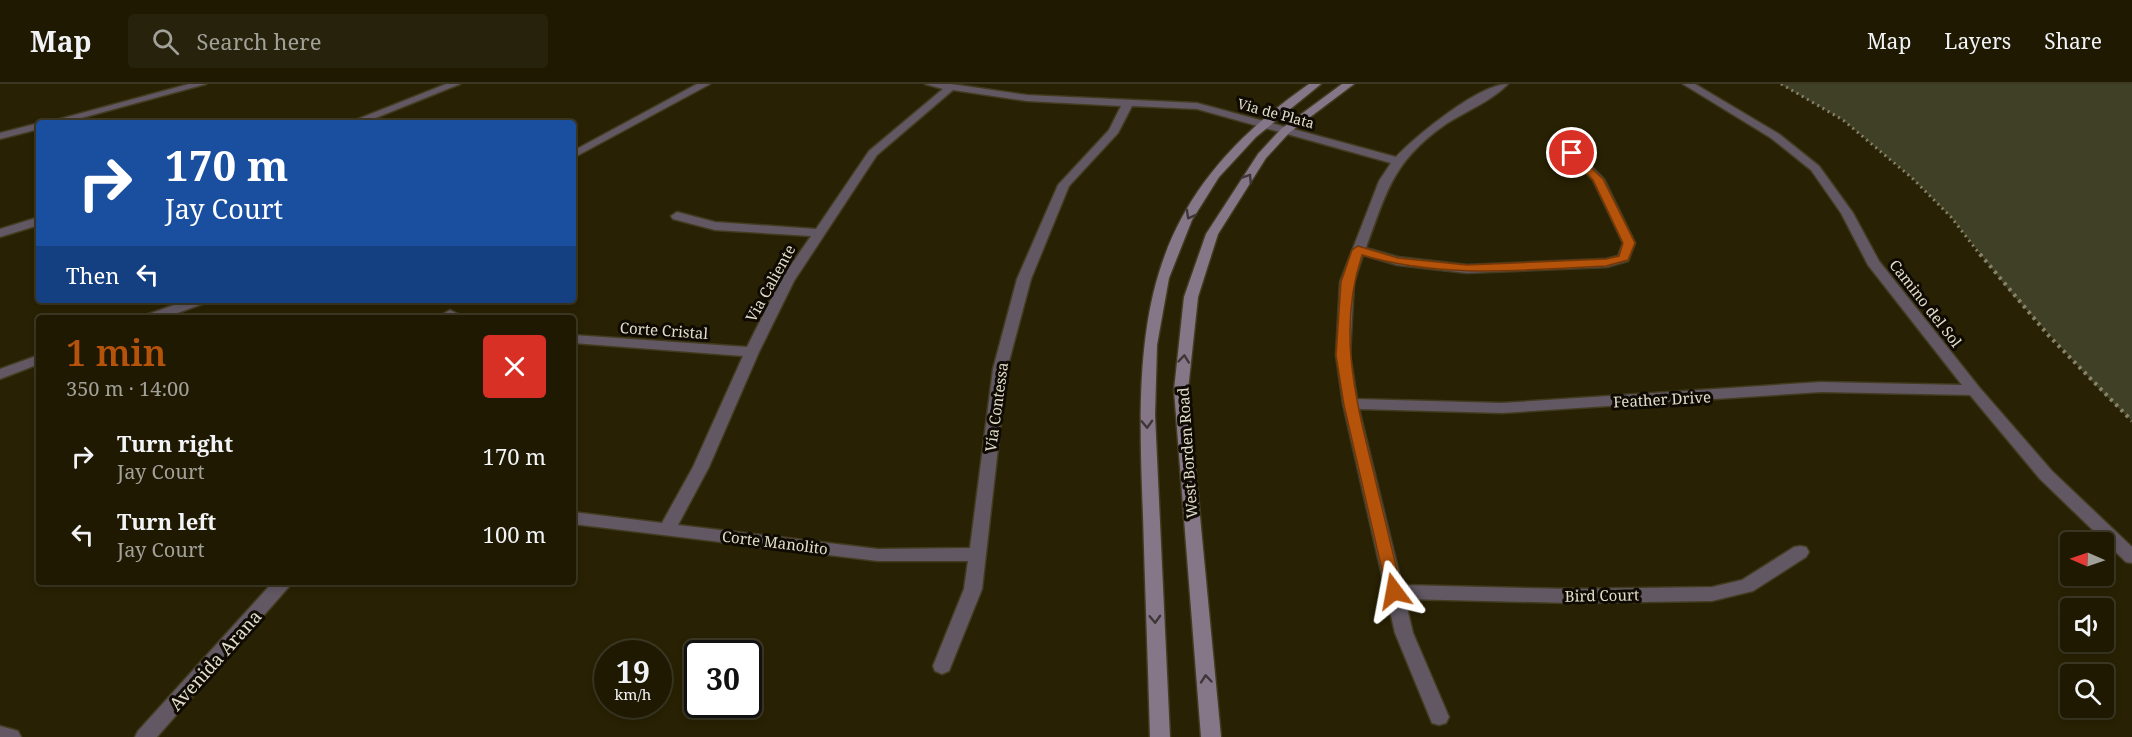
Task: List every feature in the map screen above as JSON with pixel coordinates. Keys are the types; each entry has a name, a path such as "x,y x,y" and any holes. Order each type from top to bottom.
{"main road":[{"path":"1160,737 1146,397 1156,308 1174,245 1200,196 1237,148 1283,106 1316,84"},
{"name":"West Borden Road","path":"1210,737 1181,390 1191,297 1212,234 1262,156 1285,131 1312,109 1350,84"}],"street":[{"path":"62,120 201,84"},
{"path":"361,120 455,84"},
{"path":"576,153 705,84"},
{"name":"Via de Plata","path":"930,84 1027,98 1197,106 1398,161"},
{"path":"1439,717 1404,633 1350,405 1343,355 1347,282 1385,181 1398,161 1416,142 1442,122 1503,84"},
{"name":"Camino del Sol","path":"1688,84 1775,136 1815,168 1847,213 1873,262 1974,390 2046,475 2132,557"},
{"name":"Via Caliente","path":"667,529 700,467 752,352 787,282 818,233 873,153 897,130 950,88"},
{"name":"Via Contessa","path":"942,666 973,589 1000,369 1024,279 1064,185 1114,131 1128,102"},
{"path":"0,136 36,127"},
{"path":"1358,250 1397,261 1467,269 1606,263 1624,258 1629,243 1598,179 1572,153"},
{"path":"677,216 715,226 818,233"},
{"path":"0,233 36,222"},
{"path":"159,315 192,303"},
{"name":"Corte Cristal","path":"576,339 671,348 752,352"},
{"path":"0,374 36,360"},
{"name":"Feather Drive","path":"1350,405 1502,408 1821,387 1974,390"},
{"name":"Corte Manolito","path":"576,518 878,555 978,554"},
{"name":"Bird Court","path":"1394,591 1571,596 1712,594 1747,586 1800,552"},
{"name":"Avenida Arana","path":"145,737 282,585"},
{"path":"0,735 11,737"}],"path":[{"path":"1781,84 1843,120 1912,178 1951,217 1970,243 2049,336 2132,421"}],"green space":[{"path":"1780,84 2132,84 2132,421 2101,391 2012,294 1951,217 1912,178 1843,120"}],"route":[{"path":"1394,591 1350,405 1343,355 1347,282 1358,250 1397,261 1467,269 1579,262 1606,263 1624,258 1629,243 1598,179 1572,153"}]}
